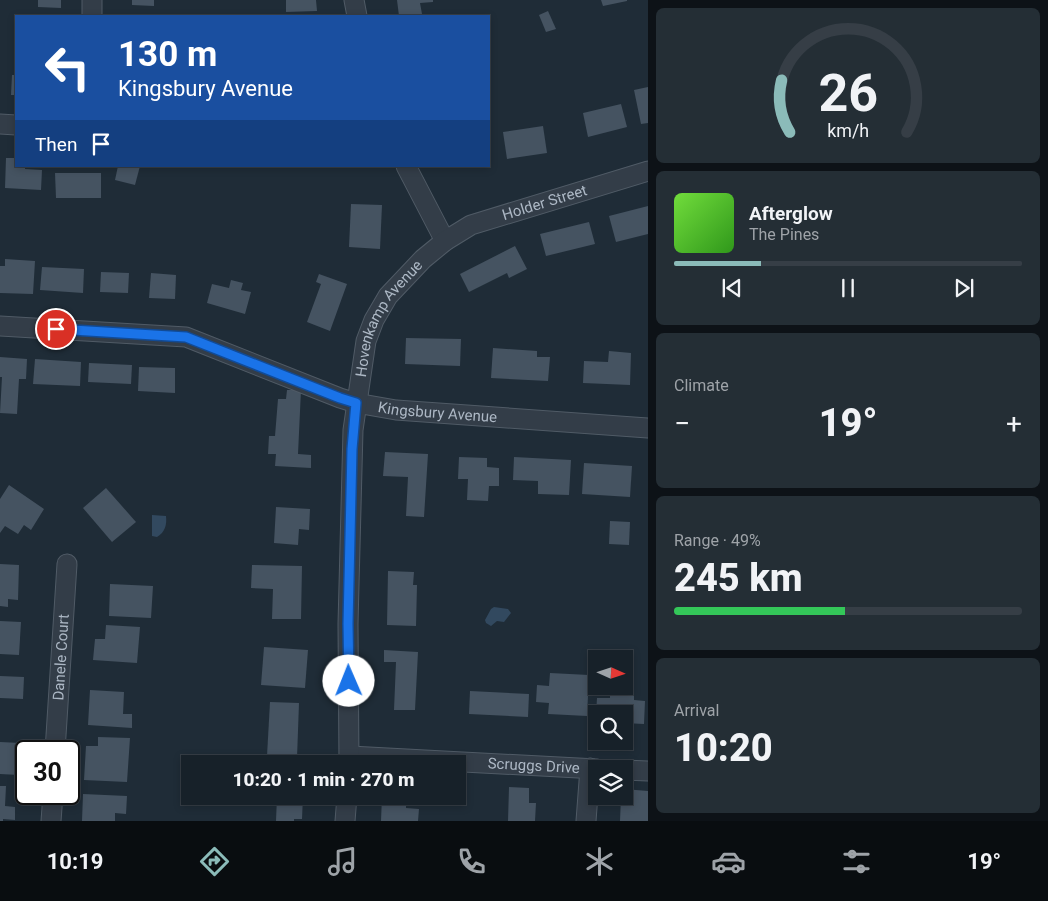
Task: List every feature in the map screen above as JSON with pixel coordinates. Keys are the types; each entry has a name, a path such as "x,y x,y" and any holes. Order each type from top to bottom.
{"street":[{"path":"92,0 92,15"},
{"path":"354,0 357,15"},
{"path":"0,124 15,125"},
{"path":"407,167 445,241"},
{"name":"Holder Street","path":"445,241 471,225 648,171"},
{"name":"Hovenkamp Avenue","path":"350,755 348,615 353,430 366,340 374,320 388,296 422,259 445,241"},
{"name":"Kingsbury Avenue","path":"0,326 186,337 340,398 356,403 396,410 648,428"},
{"name":"Danele Court","path":"56,740 67,564"},
{"name":"Scruggs Drive","path":"466,764 588,769"},
{"path":"633,770 648,771"},
{"path":"51,821 52,805"},
{"path":"345,821 346,805"},
{"path":"586,821 588,805"}],"water":[{"path":"152,515 166,516 165,528 157,537 152,536"},
{"path":"494,607 508,609 511,613 504,622 497,621 491,626 485,620"}],"building":[{"path":"38,0 61,0 61,8 38,7"},
{"path":"132,0 154,0 154,6 132,5"},
{"path":"286,0 316,0 317,11 286,12"},
{"path":"397,0 433,0 433,2 420,3 422,14 399,15"},
{"path":"601,0 627,0 627,1 603,6"},
{"path":"548,11 556,29 546,32 539,15"},
{"path":"12,75 15,75 15,95 11,95"},
{"path":"648,87 648,123 641,124 634,90"},
{"path":"621,104 627,127 588,137 583,113"},
{"path":"543,126 547,153 507,159 503,132"},
{"path":"6,158 15,158 15,167 42,170 41,190 5,188"},
{"path":"118,167 140,167 135,185 115,180"},
{"path":"55,173 101,173 101,198 56,198"},
{"path":"351,204 382,205 380,249 349,247"},
{"path":"648,206 648,234 616,242 609,216"},
{"path":"589,222 595,244 546,256 540,234"},
{"path":"515,246 527,269 509,278 507,273 469,292 460,274"},
{"path":"5,259 35,261 33,294 0,293 0,266 5,266"},
{"path":"42,267 84,269 83,293 40,290"},
{"path":"101,272 129,273 128,293 100,292"},
{"path":"151,273 176,275 175,299 149,298"},
{"path":"319,274 347,284 330,331 307,322 321,284 316,282"},
{"path":"231,280 243,283 241,290 251,292 245,314 207,303 212,284 229,288"},
{"path":"406,338 461,339 460,366 405,364"},
{"path":"493,348 537,351 537,357 550,357 548,381 491,378"},
{"path":"609,351 631,353 630,385 583,383 584,361 608,362"},
{"path":"0,357 27,359 26,379 19,379 17,414 0,413 2,377 0,377"},
{"path":"35,359 81,362 80,386 33,384"},
{"path":"89,363 132,365 131,384 88,382"},
{"path":"139,367 175,368 175,393 138,391"},
{"path":"287,390 301,390 298,454 311,455 311,468 275,466 276,454 268,454 269,436 275,436 278,399 286,399"},
{"path":"385,452 428,454 424,517 406,516 408,477 383,476"},
{"path":"459,457 487,458 487,467 499,468 499,486 489,486 488,501 467,500 468,479 458,479"},
{"path":"514,457 571,460 569,495 538,494 538,481 513,480"},
{"path":"584,463 632,466 630,497 582,494"},
{"path":"9,485 44,509 31,530 24,525 18,534 5,526 0,533 0,499"},
{"path":"106,488 136,522 112,542 83,508"},
{"path":"276,507 310,509 309,530 299,529 298,545 274,543"},
{"path":"610,521 630,522 629,545 609,544"},
{"path":"0,564 19,565 18,600 8,599 8,607 0,606"},
{"path":"252,565 302,566 301,619 272,619 273,589 251,588"},
{"path":"388,571 414,572 413,585 417,585 416,626 387,625"},
{"path":"110,584 153,586 151,618 109,616"},
{"path":"0,621 21,622 19,655 0,654"},
{"path":"106,625 140,627 137,663 93,660 95,639 105,639"},
{"path":"264,647 308,650 305,688 261,685"},
{"path":"384,650 418,652 415,710 394,710 396,662 384,662"},
{"path":"550,673 588,675 587,716 548,714 549,703 536,702 537,685 549,686"},
{"path":"0,676 24,677 23,699 0,698"},
{"path":"634,689 634,700 645,701 644,724 633,723 633,705 597,705 597,698 610,698 610,695 633,695"},
{"path":"90,690 124,692 123,714 132,714 132,728 88,725"},
{"path":"470,691 529,694 528,717 469,714"},
{"path":"270,702 299,703 297,755 267,755"},
{"path":"98,737 130,738 127,782 84,780 86,746 98,746"},
{"path":"0,742 15,743 15,775 0,774"},
{"path":"0,786 6,786 5,806 15,807 15,820 3,819 3,821 0,821"},
{"path":"509,787 529,788 529,803 536,803 535,821 508,821"},
{"path":"633,790 648,791 648,821 620,821 621,805 633,805"},
{"path":"83,794 127,796 126,814 115,813 115,821 82,821"},
{"path":"277,805 303,805 302,819 276,821"},
{"path":"382,805 406,805 406,808 419,809 418,821 381,821"}],"route":[{"path":"56,329 186,337 356,403 352,449 348,624 349,681"}]}
